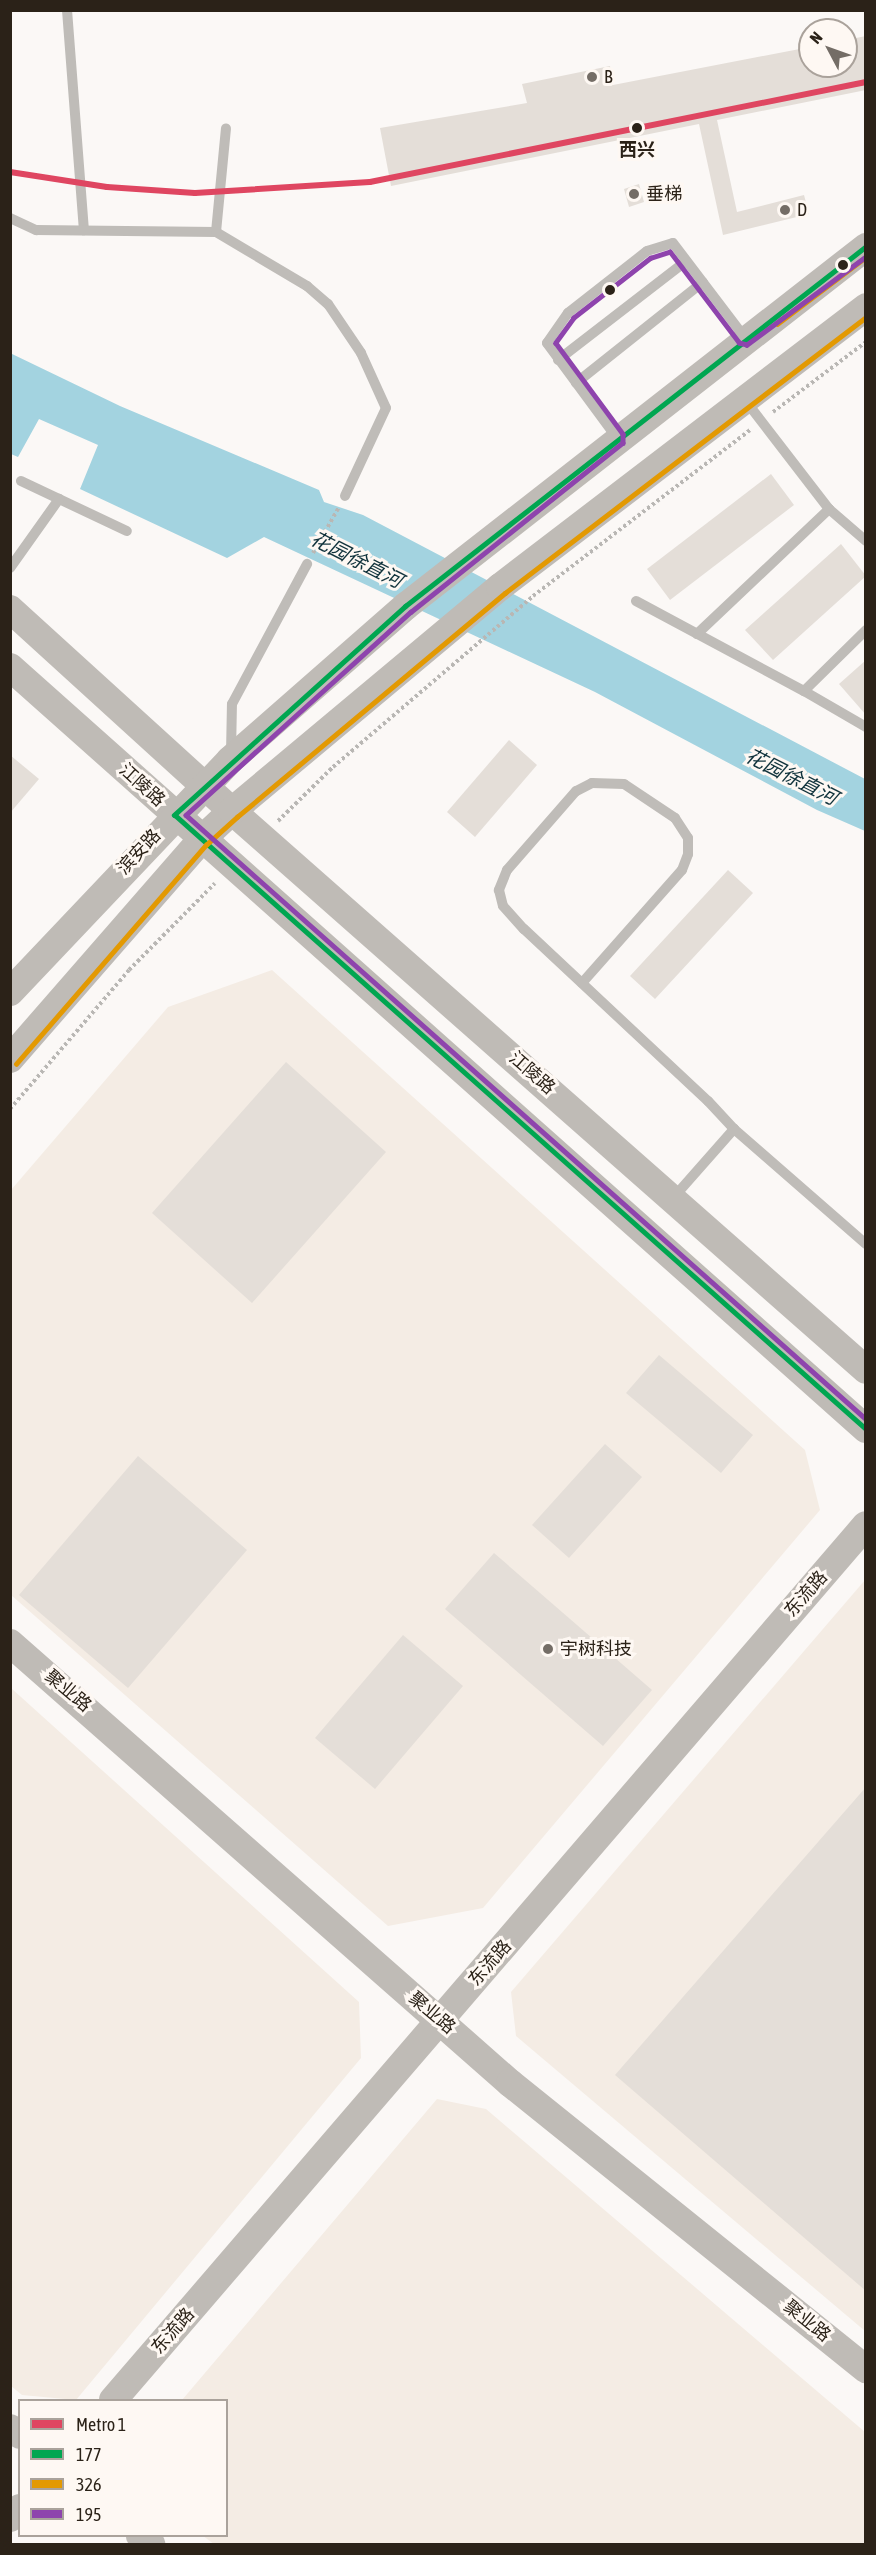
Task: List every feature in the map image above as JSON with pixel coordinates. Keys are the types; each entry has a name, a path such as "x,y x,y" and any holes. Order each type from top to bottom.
{"main road":[{"name":"滨安路","path":"10,992 175,815 230,760 406,606 745,338 866,247"},
{"path":"10,1059 201,840 232,812 500,587 753,411 866,307"},
{"name":"江陵路","path":"10,609 232,812 674,1197 866,1370"},
{"name":"江陵路","path":"10,667 201,840 866,1429"},
{"name":"东流路","path":"114,2399 866,1524"},
{"name":"聚业路","path":"10,1643 510,2083 866,2368"}],"lane":[{"path":"67,10 84,230"},
{"path":"216,232 226,128"},
{"path":"10,218 36,230 216,232 307,286 328,304 361,354 386,408 345,496"},
{"path":"617,438 547,343 568,313 647,251 673,243 745,338"},
{"path":"558,360 686,261"},
{"path":"576,383 703,282"},
{"path":"753,411 829,509 866,541"},
{"path":"21,481 127,531"},
{"path":"10,568 59,499"},
{"path":"697,634 829,509"},
{"path":"230,760 232,704 307,564"},
{"path":"636,601 866,727"},
{"path":"804,691 866,630"},
{"path":"582,982 682,870 688,854 688,837 675,819 624,784 592,783 576,791 507,870 499,890 503,906 734,1129 866,1244"},
{"path":"674,1197 734,1129"}],"path":[{"path":"477,644 753,411 866,342"},
{"path":"307,564 345,496"}],"shaded area":[{"path":"272,970 805,1450 820,1510 483,1908 388,1926 11,1595 11,1190 168,1007"},
{"path":"865,1580 865,2331 516,2036 511,1992"},
{"path":"11,1688 359,2002 361,2058 77,2399 22,2395 11,2386"},
{"path":"437,2099 486,2109 865,2432 865,2544 214,2544 204,2537 228,2537 228,2399 183,2399"}],"water":[{"name":"花园徐直河","path":"10,353 120,406 319,490 324,502 363,515 865,779 865,831 817,810 595,692 264,537 227,558 80,489 98,445 39,419 18,457 11,454"}],"building":[{"name":"西兴","path":"866,36 866,90 717,120 737,212 804,195 809,214 723,235 699,124 391,186 380,128 527,103 522,84 610,66 613,85 798,49 798,78 858,78 858,38"},
{"name":"垂梯","path":"639,184 644,202 629,207 624,189"},
{"path":"771,474 794,505 670,600 647,569"},
{"path":"841,544 866,576 773,660 745,630"},
{"path":"866,660 866,715 839,684"},
{"path":"509,740 537,765 475,837 447,812"},
{"path":"10,755 39,779 10,813"},
{"path":"728,870 753,893 655,999 630,976"},
{"path":"286,1062 386,1152 252,1303 152,1213"},
{"path":"659,1355 753,1435 721,1473 626,1393"},
{"path":"605,1444 642,1477 569,1558 532,1525"},
{"path":"138,1456 247,1550 128,1688 19,1595"},
{"name":"宇树科技","path":"494,1553 652,1690 603,1746 445,1609"},
{"path":"403,1635 463,1686 375,1789 315,1738"},
{"path":"866,1787 866,2291 615,2075"}],"metro line":[{"name":"1","path":"10,172 107,187 195,193 370,182 866,82"}],"transit line":[{"name":"177","path":"866,247 406,606 175,815 866,1429"},
{"name":"195","path":"866,257 747,345 739,343 670,252 651,258 574,318 556,343 623,434 623,443 411,612 186,815 866,1419"},
{"name":"326","path":"777,324 866,257"},
{"name":"326","path":"16,1064 206,845 237,817 505,593 866,317"}],"place":[{"name":"B","path":"592,77"},
{"name":"西兴","path":"637,128"},
{"name":"垂梯","path":"634,194"},
{"name":"D","path":"785,210"},
{"name":"宇树科技","path":"548,1649"}]}
